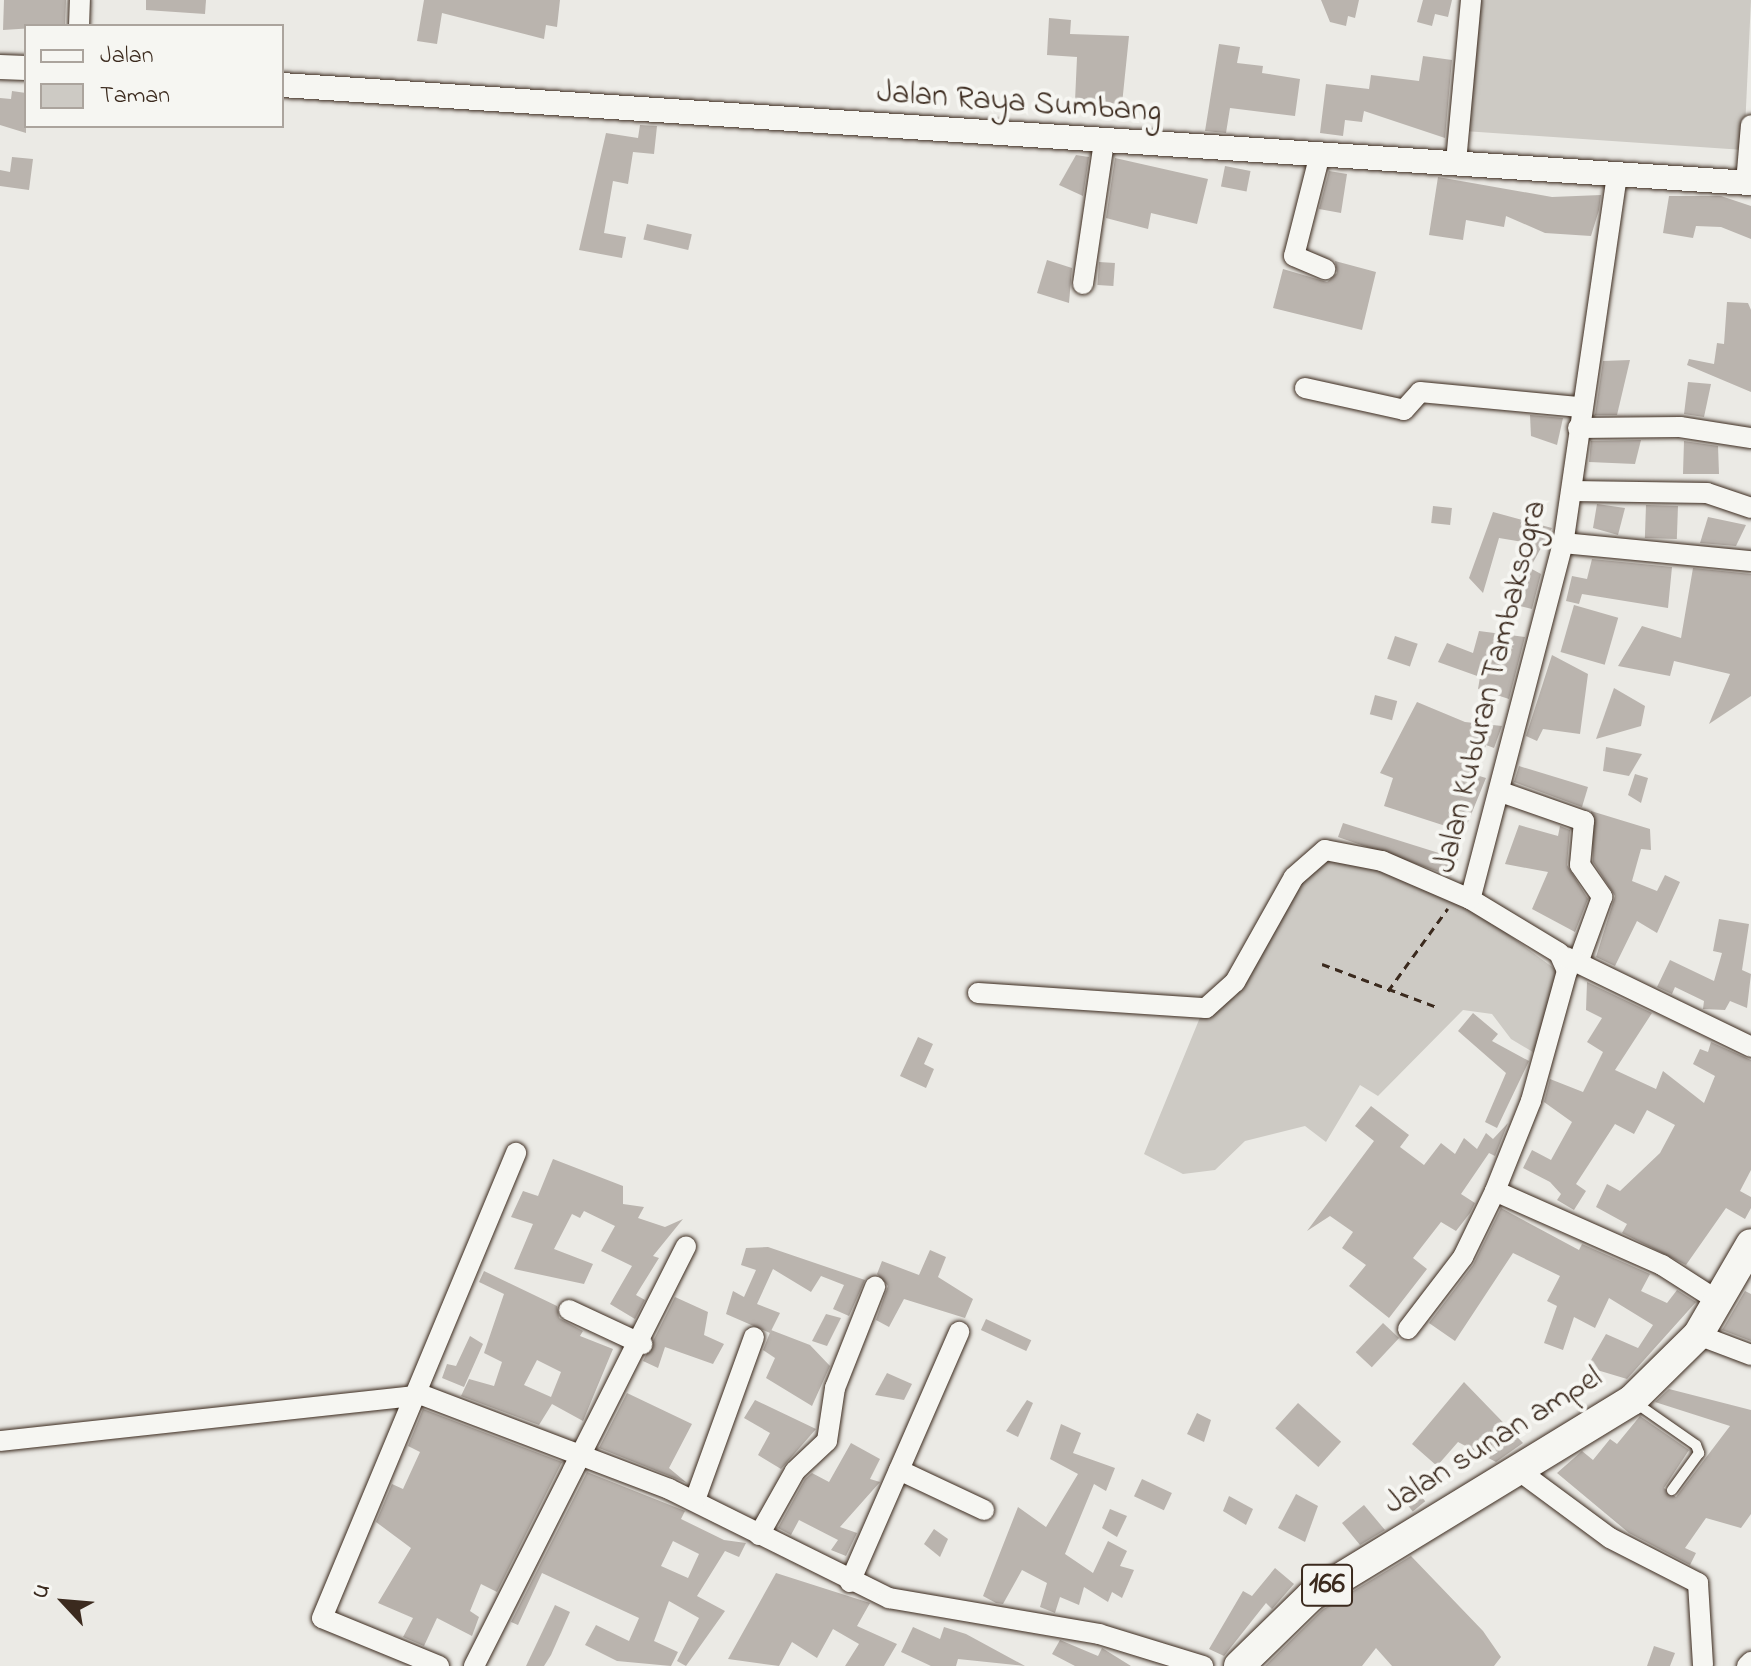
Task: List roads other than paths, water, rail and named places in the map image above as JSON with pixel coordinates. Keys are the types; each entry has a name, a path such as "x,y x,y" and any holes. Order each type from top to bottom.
{"main road":[{"name":"Jalan sunan ampel","path":"1239,1666 1311,1596 1633,1399 1666,1371 1698,1335 1751,1244"}],"street":[{"path":"79,24 80,0"},
{"path":"1456,162 1471,0"},
{"path":"0,67 24,68"},
{"name":"Jalan Raya Sumbang","path":"284,85 1319,158 1456,162 1748,183"},
{"path":"1748,183 1751,125"},
{"path":"1083,284 1104,142"},
{"path":"1319,158 1294,256 1325,269"},
{"name":"Jalan Kuburan Tambaksogra","path":"1617,175 1579,417 1563,543 1501,792 1467,898 1578,963 1751,1047"},
{"path":"1305,388 1404,410 1420,392 1579,417 1751,438"},
{"path":"1572,491 1707,493 1751,508"},
{"path":"1563,543 1751,561"},
{"path":"1501,792 1583,818 1580,865 1602,897 1578,963"},
{"path":"978,993 1206,1008 1235,982 1294,877 1325,850 1382,861 1467,898"},
{"path":"1408,1329 1463,1257 1495,1191 1567,988 1559,953"},
{"path":"439,1666 322,1618 516,1153"},
{"path":"1495,1191 1662,1265 1718,1301"},
{"path":"474,1666 581,1453 642,1344 686,1247"},
{"path":"759,1535 795,1471 827,1441 835,1388 875,1287"},
{"path":"569,1310 642,1344"},
{"path":"850,1582 959,1332"},
{"path":"1698,1335 1751,1355"},
{"path":"695,1500 754,1337"},
{"path":"0,1441 416,1395 581,1453 695,1500 850,1582 935,1610 1099,1634 1203,1666"},
{"path":"899,1470 984,1510"},
{"path":"1512,1473 1610,1538 1698,1583 1702,1666 1719,1666"}],"lane":[{"path":"1633,1399 1696,1445 1699,1453 1672,1490"}]}
